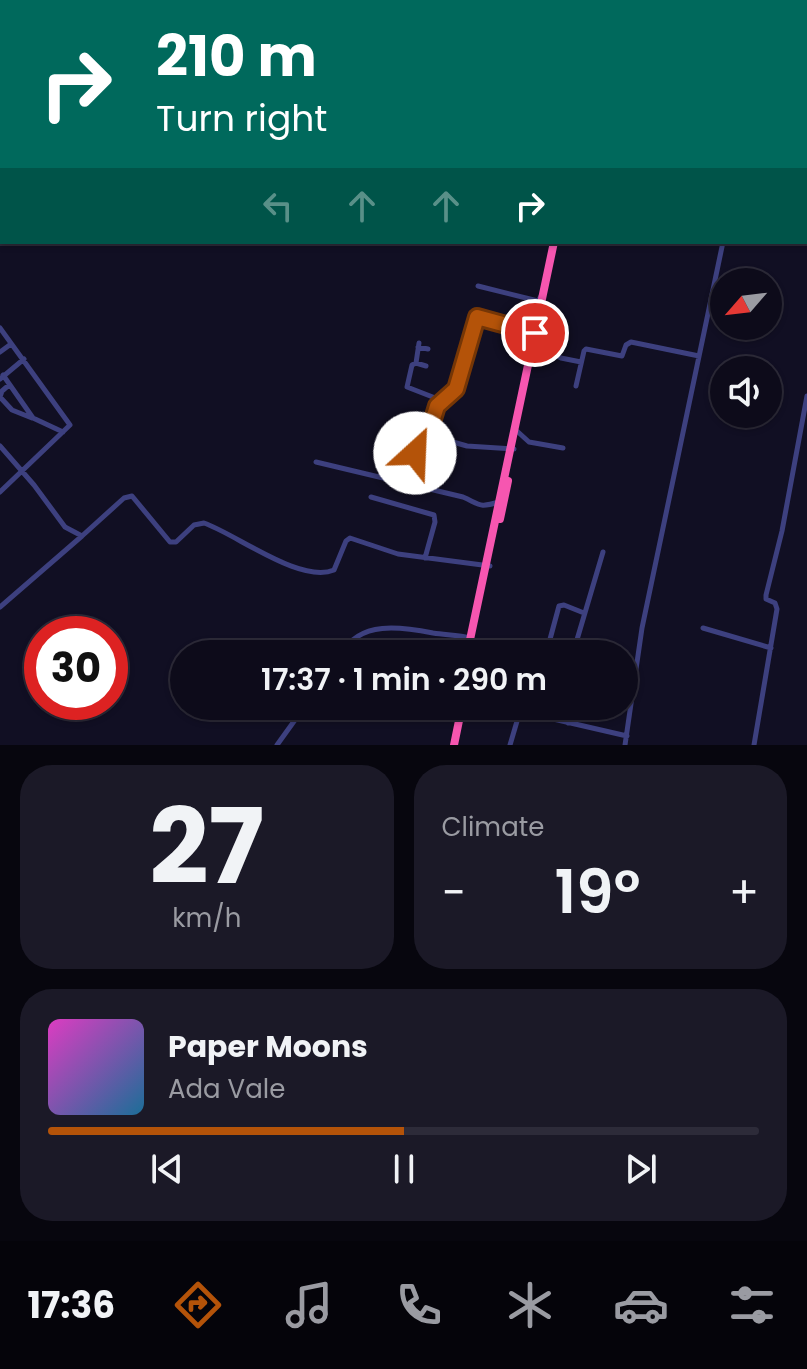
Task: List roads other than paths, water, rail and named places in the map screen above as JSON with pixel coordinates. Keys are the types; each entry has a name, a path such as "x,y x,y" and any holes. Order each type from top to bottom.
{"highway":[{"path":"472,640 556,244"},
{"path":"512,448 537,346 538,326"},
{"path":"452,745 457,720"}],"street":[{"path":"625,745 642,628 723,244"},
{"path":"478,286 538,301 544,294"},
{"path":"412,469 421,440 428,435 432,416 456,389 477,317 535,333 538,326"},
{"path":"0,328 70,425 0,492"},
{"path":"576,386 586,349 622,356 626,345 631,342 699,356"},
{"path":"0,352 11,344"},
{"path":"428,349 419,345 408,388 443,401"},
{"path":"537,346 561,358 581,362"},
{"path":"24,359 1,377 33,418"},
{"path":"416,363 426,366"},
{"path":"9,385 0,397 12,410 63,432"},
{"path":"754,745 777,607 766,599 766,595 790,493 807,396"},
{"path":"518,432 529,442 563,448"},
{"path":"428,435 467,446 512,448"},
{"path":"0,446 65,527 82,536"},
{"path":"316,462 463,497 479,506 501,503"},
{"path":"0,607 124,498 132,496 170,542 176,542 194,525 204,523 276,561 326,572 337,566 350,538 398,554 488,566"},
{"path":"371,497 434,515 435,522 425,558"},
{"path":"577,640 603,552"},
{"path":"550,640 559,606 584,613"},
{"path":"349,640 394,627 473,633"},
{"path":"703,628 771,648"},
{"path":"277,745 295,720"},
{"path":"510,745 517,720"},
{"path":"558,720 627,736"}]}
